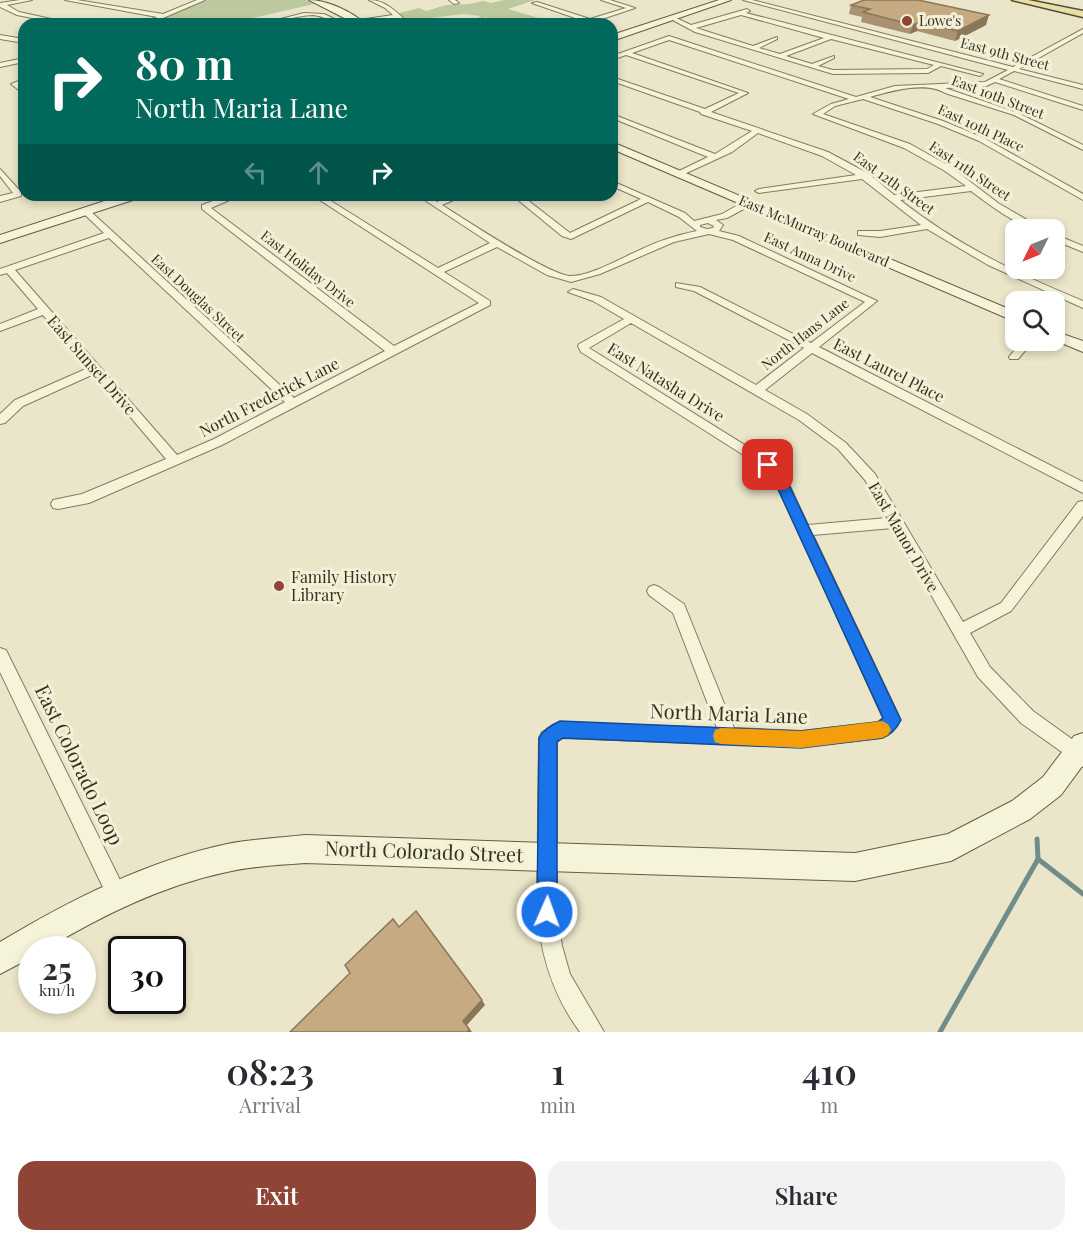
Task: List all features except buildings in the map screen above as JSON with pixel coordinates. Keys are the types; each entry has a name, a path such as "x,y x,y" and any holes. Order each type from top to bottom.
{"main road":[{"path":"1016,0 1083,13"},
{"path":"1022,0 1058,7"},
{"path":"1027,0 1083,13"}],"street":[{"path":"1,5 29,0"},
{"path":"68,0 163,16"},
{"path":"195,0 201,0"},
{"path":"158,18 201,0"},
{"path":"313,0 350,18"},
{"path":"372,0 399,16"},
{"path":"600,18 632,8 604,0"},
{"path":"618,34 716,0"},
{"path":"618,34 727,0"},
{"name":"East 9th Street","path":"746,0 851,29 1083,87"},
{"path":"536,3 582,18"},
{"path":"1,5 24,15 40,18"},
{"path":"691,27 701,27 764,5"},
{"path":"292,18 314,12 332,18"},
{"path":"740,13 830,38 980,74"},
{"path":"388,18 399,16"},
{"path":"672,18 691,27 753,48 844,73 928,71 940,64"},
{"path":"780,56 851,29"},
{"path":"858,97 895,88 986,84 1083,31"},
{"path":"0,37 18,40"},
{"name":"East 10th Place","path":"626,53 669,38 858,97 968,134 999,148 1083,197"},
{"path":"753,48 776,38"},
{"path":"618,56 626,53 745,93 703,113"},
{"path":"812,66 832,57"},
{"path":"0,65 18,61"},
{"path":"995,80 1083,108"},
{"name":"East 12th Street","path":"618,82 825,154 866,176 929,226 978,258 1028,283 1083,305"},
{"name":"East 10th Street","path":"938,86 947,92 1016,114 1083,148"},
{"name":"East 11th Street","path":"858,97 833,105 817,114 907,146 948,169 995,205 1019,219"},
{"path":"618,118 715,157"},
{"path":"680,174 715,157 756,131"},
{"name":"East McMurray Boulevard","path":"618,148 1005,313"},
{"path":"0,171 18,194 0,199"},
{"path":"759,191 866,176"},
{"path":"618,186 699,222 708,232"},
{"path":"894,198 972,188"},
{"path":"524,201 565,234 571,236 648,199"},
{"path":"0,232 96,201"},
{"path":"0,239 116,201"},
{"name":"East Holiday Drive","path":"221,201 205,207 394,352"},
{"path":"325,201 437,272 497,243"},
{"path":"430,201 550,273 582,281 585,286"},
{"path":"436,205 446,201"},
{"path":"564,289 561,282 593,274 687,235 708,232 748,203"},
{"name":"East Douglas Street","path":"85,211 294,404"},
{"path":"687,235 699,222"},
{"name":"East Anna Drive","path":"699,222 721,223 736,238"},
{"path":"861,233 880,234 929,226"},
{"name":"East Anna Drive","path":"708,232 736,238 872,301"},
{"path":"5,270 111,234"},
{"path":"1065,242 1083,249"},
{"name":"East Sunset Drive","path":"5,270 45,310 175,461"},
{"name":"North Frederick Lane","path":"58,504 84,499 175,461 294,404 486,303 437,272"},
{"path":"550,273 564,289 583,290 593,274"},
{"name":"East Laurel Place","path":"679,285 696,289 1083,488"},
{"name":"East Manor Drive","path":"585,286 597,299"},
{"name":"East Manor Drive","path":"564,289 597,299 803,417 842,446 870,477 984,672 1027,717 1081,752"},
{"name":"North Hans Lane","path":"757,390 872,301"},
{"path":"0,328 45,310"},
{"name":"East Natasha Drive","path":"631,319 583,346 585,350 768,465 782,483 892,720"},
{"path":"1065,339 1083,346"},
{"path":"1014,357 1019,351"},
{"path":"1,420 19,403 96,369"},
{"path":"959,631 1006,607 1083,506"},
{"path":"804,531 896,522"},
{"path":"654,591 679,609 729,736"},
{"name":"East Colorado Loop","path":"0,655 117,895"},
{"name":"North Maria Lane","path":"549,856 548,738 560,730 801,740 882,730 892,720"},
{"name":"North Colorado Street","path":"0,959 52,927 136,886 219,860 305,849 855,867 951,847 1021,810 1052,786 1081,752"},
{"path":"549,856 547,912 552,954 559,979 593,1032"}],"green space":[{"path":"207,0 306,0 314,4 253,18 163,18"},
{"path":"504,0 535,0 508,9 539,18 477,18 481,16 463,14 431,18 404,18 399,13 419,8 426,11 446,5 483,1 491,3"}],"waterway":[{"path":"1037,839 1038,859"},
{"path":"940,1032 1038,859"},
{"path":"1038,859 1083,894"}],"slow traffic":[{"path":"721,736 801,740 882,730"}],"place":[{"name":"Lowe's","path":"907,21"},
{"name":"Family History Library","path":"279,586"}],"route":[{"path":"547,912 548,738 560,730 801,740 882,730 892,720 782,483 768,465"}]}
